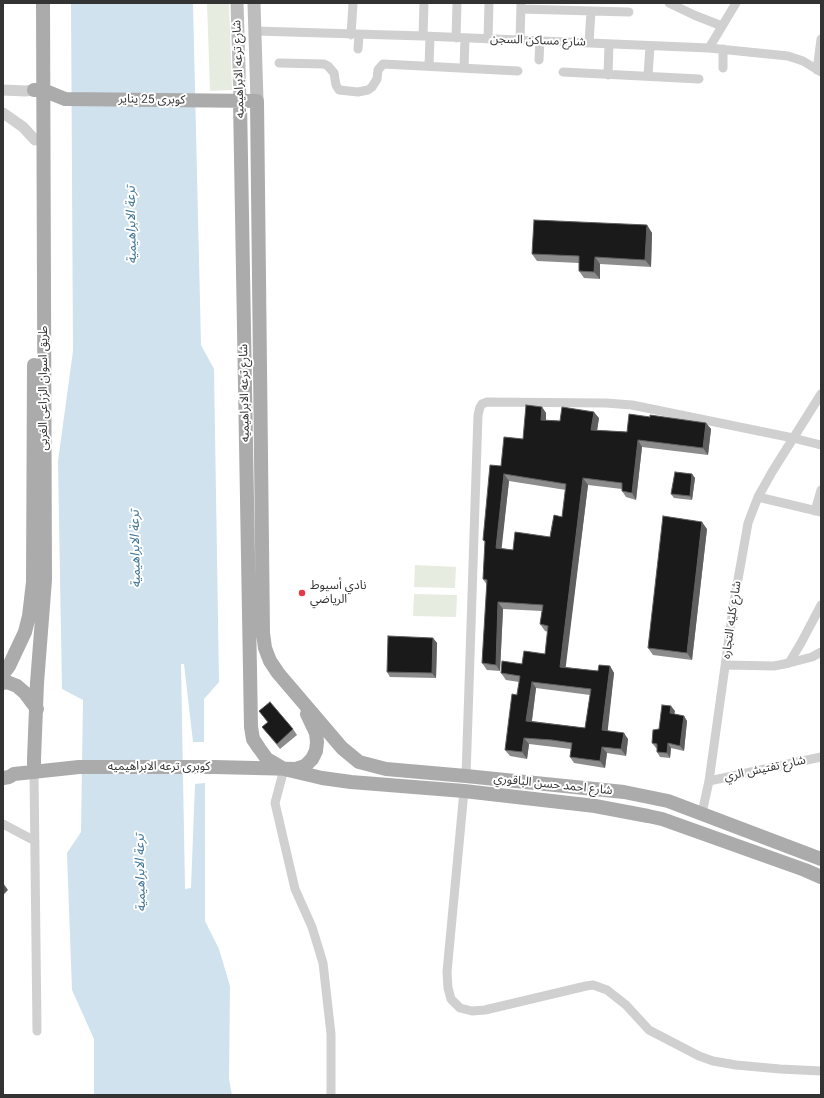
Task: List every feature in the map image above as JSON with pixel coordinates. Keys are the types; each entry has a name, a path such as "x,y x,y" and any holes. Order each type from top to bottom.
{"main road":[{"name":"طريق اسوان الزراعى الغربى","path":"34,772 37,683 45,580 43,111 39,90 35,3"},
{"name":"طريق اسوان الزراعى الغربى","path":"3,674 9,666 25,632 29,616 33,582 35,140 43,3"},
{"name":"شارع ترعه الابراهيميه","path":"237,3 251,727 253,739 267,759 284,769"},
{"name":"شارع ترعه الابراهيميه","path":"254,3 257,101 263,633 265,648 270,661 278,673 302,701"},
{"name":"كوبرى 25 يناير","path":"39,90 64,99 257,101"},
{"name":"كوبرى 25 يناير","path":"43,111 51,105 64,99"},
{"path":"246,467 261,466"},
{"path":"3,683 7,682 17,686 25,692 37,708"},
{"path":"284,769 296,769 305,766 312,760 316,751 316,733 302,701"},
{"name":"شارع احمد حسن الباقوري","path":"302,701 342,748 359,762 386,769 624,792 668,801 821,859"},
{"name":"كوبرى ترعه الابراهيميه","path":"7,773 34,772 79,767 214,767 284,769"},
{"name":"شارع احمد حسن الباقوري","path":"284,769 322,778 351,782 464,791 595,806 631,812 662,819 805,870 821,878"},
{"path":"662,819 668,801"}],"street":[{"path":"352,3 358,49"},
{"path":"424,3 429,66"},
{"path":"457,3 464,68"},
{"path":"488,39 489,3"},
{"path":"669,3 722,26"},
{"path":"709,48 736,3"},
{"path":"520,40 521,6 630,12"},
{"path":"590,43 591,11"},
{"name":"شارع مساكن السجن","path":"256,32 426,36 709,48 788,56 803,61 819,71"},
{"path":"819,71 821,39"},
{"path":"539,60 540,41"},
{"path":"608,75 609,44"},
{"path":"648,76 650,46"},
{"path":"723,49 723,68"},
{"path":"279,63 324,64 334,73 336,85 339,90 358,92 368,90 372,87 377,79 378,70 383,64 518,70"},
{"path":"563,72 699,79"},
{"path":"3,90 39,90"},
{"path":"3,113 23,127 35,140"},
{"name":"شارع كليه التجاره","path":"702,813 709,781 734,602 748,523 758,496 821,394"},
{"path":"466,776 478,415 482,404 487,402 527,402 606,403 632,405 821,445"},
{"path":"758,496 818,512 821,490"},
{"path":"789,664 821,605"},
{"path":"726,665 774,666 789,664 821,652"},
{"name":"شارع تفتيش الري","path":"709,781 821,757"},
{"path":"284,769 275,803 295,889 312,927 323,963 331,1034 331,1095"},
{"path":"34,772 38,1031"},
{"path":"464,791 447,972 448,988 451,999 460,1008 472,1011 485,1010 593,985 607,990 626,1005 649,1030 699,1056 712,1061 736,1065 821,1071"},
{"path":"3,824 35,841"}],"shaded area":[{"path":"207,3 229,3 232,90 210,91"},
{"path":"415,565 456,567 455,588 414,587"},
{"path":"414,594 457,595 456,617 413,616"}],"water":[{"name":"ترعة الابراهيمية","path":"71,3 193,3 201,345 214,369 219,682 204,699 204,742 193,742 184,664 181,664 185,889 191,888 195,784 205,783 205,921 219,949 230,986 229,1079 232,1095 94,1095 94,1039 72,990 67,853 81,832 83,700 62,689 58,461 73,351"}],"building":[{"path":"534,220 647,225 645,260 595,257 594,272 579,271 579,256 532,254"},
{"path":"526,405 542,407 541,420 560,421 562,407 594,412 591,430 627,432 629,414 650,417 650,415 706,423 703,448 638,440 632,493 622,491 622,483 583,478 560,667 598,671 599,665 610,666 602,730 624,733 621,749 602,747 600,761 570,757 572,743 552,740 524,738 522,752 505,750 512,694 517,695 520,676 501,673 502,661 522,664 524,651 545,654 548,626 540,624 543,605 498,602 496,665 482,663 487,580 483,579 485,541 483,540 490,465 501,466 504,437 523,439","holes":["504,474 566,484 562,517 554,515 550,537 515,532 513,550 496,548","532,682 591,689 585,728 526,721"]},
{"path":"675,472 692,474 690,496 671,494"},
{"path":"663,516 702,522 687,653 648,648"},
{"path":"388,636 433,638 432,673 387,672"},
{"path":"270,702 293,729 277,744 262,727 268,722 259,711"},
{"path":"662,705 671,706 670,713 684,716 680,746 668,743 667,753 657,752 657,744 652,743 653,730 659,729"}],"place":[{"name":"نادي أسيوط الرياضي","path":"302,593"}]}
